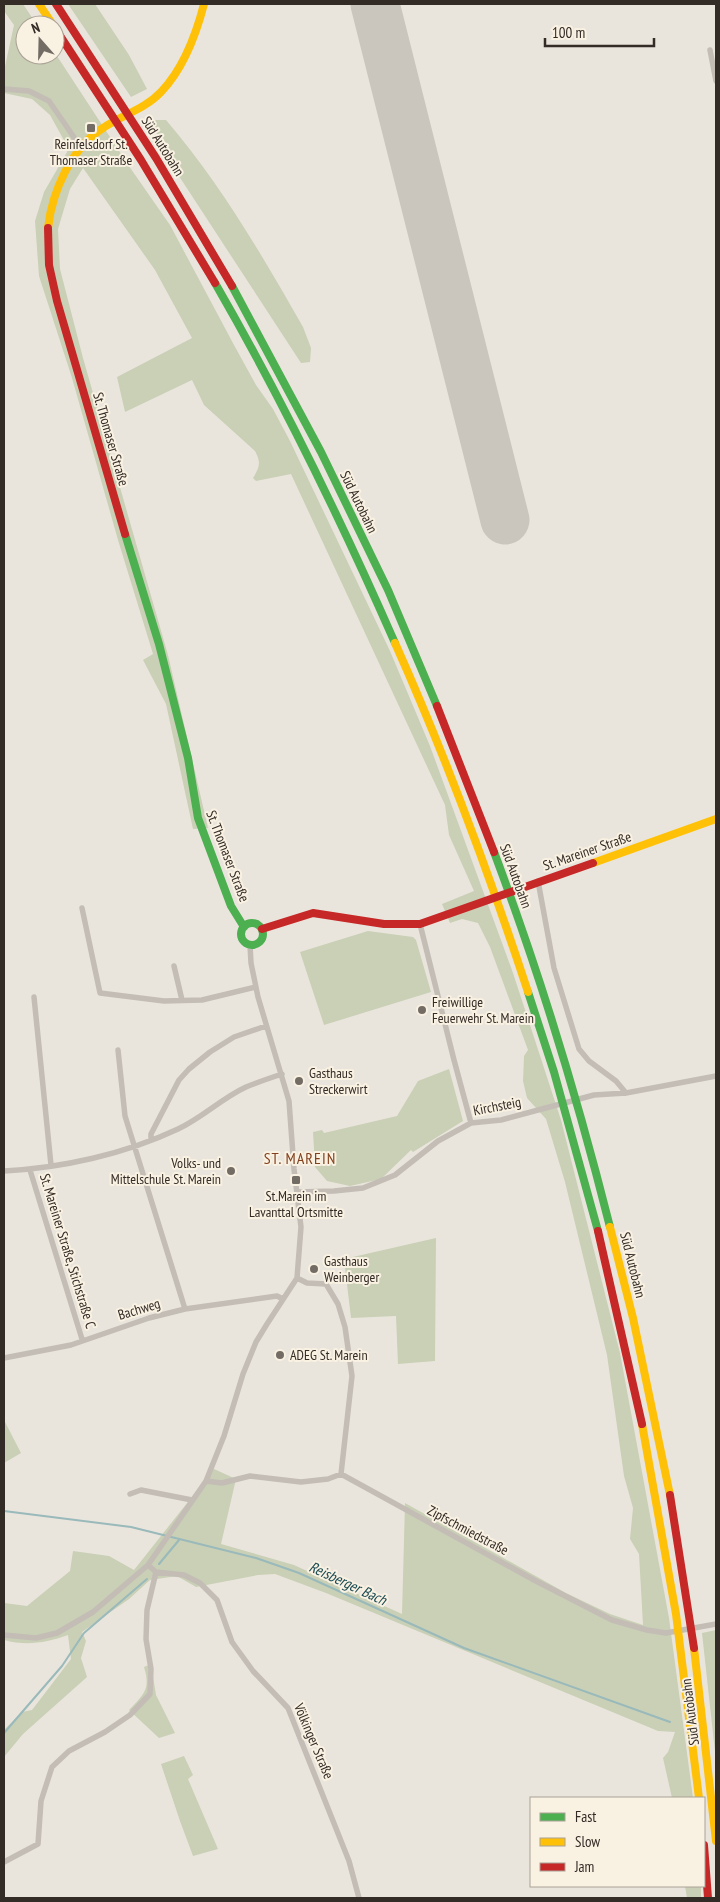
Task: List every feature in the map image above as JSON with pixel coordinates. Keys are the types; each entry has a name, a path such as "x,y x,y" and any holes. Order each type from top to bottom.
{"main road":[{"name":"Süd Autobahn","path":"39,4 46,15"},
{"name":"Süd Autobahn","path":"56,4 120,99 195,221 251,318 342,494 416,656 456,751 507,885 580,1109 627,1289 666,1470 689,1611 716,1841"},
{"name":"St. Thomaser Straße","path":"204,4 192,41 170,80 153,100 101,129 80,146 60,182 50,209 47,226 50,271 118,513 159,644 188,758 198,818 232,906 244,927"},
{"name":"Süd Autobahn","path":"65,42 108,106 188,236 275,390 331,502 397,644 445,757 495,890 567,1112 614,1291 652,1472 676,1613 699,1797"},
{"name":"St. Mareiner Straße","path":"262,929 313,913 384,924 420,924 716,819"},
{"path":"252,924 262,929 263,934 258,943 250,945 242,936 244,927 252,924"},
{"path":"705,1859 708,1898"}],"street":[{"path":"710,50 716,81"},
{"path":"4,89 29,91 49,101 80,146"},
{"path":"538,881 554,968 579,1049 589,1061 616,1080 626,1094"},
{"path":"82,908 100,993 164,1001 202,1000 256,987"},
{"path":"420,924 449,1042 472,1123"},
{"path":"4,1635 36,1638 63,1630 93,1612 148,1565 206,1481 224,1436 243,1374 256,1342 297,1278 300,1227 289,1101 256,987 251,963 250,945"},
{"path":"174,966 182,1000"},
{"path":"34,997 51,1165"},
{"path":"151,1140 151,1134 179,1080 189,1069 210,1052 234,1037 266,1026"},
{"path":"118,1050 125,1116 185,1309"},
{"path":"4,1171 30,1170 90,1158 134,1146 179,1129 245,1087 282,1074"},
{"name":"Kirchsteig","path":"298,1192 363,1188 394,1175 438,1140 472,1123 501,1120 594,1094 626,1094 716,1076"},
{"name":"St. Mareiner Straße, Stichstraße C","path":"30,1170 82,1339"},
{"path":"206,1481 222,1483 250,1476 301,1482 328,1479 341,1474 352,1376 345,1327 338,1304 326,1284 307,1283 297,1278"},
{"name":"Bachweg","path":"4,1358 71,1345 82,1339 185,1309 277,1296 282,1299"},
{"name":"Zipfschmiedstraße","path":"341,1474 534,1580 612,1620 646,1630 666,1633 716,1624"},
{"path":"130,1494 142,1490 192,1500"},
{"path":"4,1862 38,1844 41,1801 52,1767 69,1751 105,1732 130,1715 150,1694 151,1669 146,1639 147,1610 156,1572 148,1565"},
{"name":"Völkinger Straße","path":"156,1572 184,1575 200,1583 216,1600 232,1642 253,1671 288,1708 349,1860 359,1898"}],"green space":[{"path":"4,4 23,4 30,15 15,15 15,65 63,65 170,225 256,385 273,409 290,441 390,651 430,746 513,973 561,1120 620,1353 669,1618 693,1797 672,1797 663,1758 668,1752 675,1732 658,1731 326,1593 275,1574 258,1575 196,1587 177,1576 150,1580 129,1599 82,1632 86,1641 81,1658 87,1677 23,1734 4,1757 4,1730 22,1712 32,1710 71,1659 68,1635 36,1643 4,1640 4,1603 27,1606 70,1571 73,1551 109,1556 134,1570 214,1469 236,1479 221,1544 294,1565 402,1614 405,1503 566,1593 610,1614 643,1625 639,1554 630,1539 633,1508 624,1476 607,1355 565,1182 546,1119 527,1098 523,1081 524,1056 528,1050 490,947 478,923 462,919 450,923 442,904 474,891 449,835 445,805 291,474 256,481 253,478 259,461 255,451 204,405 192,380 125,412 117,377 192,338 155,270 83,168 70,189 58,229 60,269 83,358 168,655 208,828 193,829 166,704 143,660 153,654 72,378 39,276 35,221 44,192 67,152 66,144 50,115 32,99 4,93 4,71 14,25 4,11"},
{"path":"68,4 95,4 129,55 147,89 131,97"},
{"path":"150,120 166,120 222,194 256,246 303,327 311,348 310,362 301,363 175,170"},
{"path":"368,931 413,937 416,940 431,992 324,1025 300,952"},
{"path":"449,1069 463,1121 413,1152 411,1150 381,1179 350,1186 327,1181 315,1167 313,1132 322,1130 324,1133 397,1116 418,1081"},
{"path":"436,1238 435,1361 398,1364 396,1316 351,1318 344,1259"},
{"path":"4,1423 21,1453 4,1463"},
{"path":"716,1630 716,1761 702,1633"},
{"path":"151,1664 156,1695 175,1733 159,1738 129,1710 145,1691 147,1681 144,1667"},
{"path":"184,1756 193,1775 188,1779 218,1849 193,1856 161,1764"},
{"path":"685,1887 701,1887 701,1898 687,1898"}],"waterway":[{"name":"Reisberger Bach","path":"4,1511 131,1527 256,1558 299,1573 464,1648 670,1722"},
{"path":"159,1564 179,1540"},
{"path":"4,1733 62,1666 84,1633 147,1579"}],"runway":[{"path":"375,4 505,520"}],"traffic: fast":[{"path":"215,283 264,371 310,460 354,551 395,643"},
{"path":"232,286 321,452 388,590 437,706"},
{"path":"125,534 159,644 188,758 198,818 231,906 244,927"},
{"path":"494,852 527,944 557,1038 585,1132 610,1227"},
{"path":"252,923 260,926 263,934 260,942 252,945 244,942 241,934 244,926 252,923"},
{"path":"528,992 554,1072 598,1231"}],"traffic: slow":[{"path":"39,4 46,15"},
{"path":"48,228 50,214 59,186 65,172 81,147 110,123 155,98 169,83 188,51 204,4"},
{"path":"395,643 432,729 466,816 528,992"},
{"path":"593,863 716,819"},
{"path":"610,1227 633,1318 670,1495"},
{"path":"642,1424 676,1614 699,1797"},
{"path":"694,1648 716,1841"}],"traffic: jam":[{"path":"56,4 156,158 232,286"},
{"path":"65,43 141,160 215,283"},
{"path":"48,228 49,265 57,301 125,534"},
{"path":"437,706 494,852"},
{"path":"262,929 313,913 384,924 420,924 593,863"},
{"path":"598,1231 642,1424"},
{"path":"670,1495 694,1648"},
{"path":"705,1858 708,1898"}],"place":[{"name":"Reinfelsdorf St. Thomaser Straße","path":"91,128"},
{"name":"Freiwillige Feuerwehr St. Marein","path":"422,1010"},
{"name":"Gasthaus Streckerwirt","path":"299,1081"},
{"name":"Volks- und Mittelschule St. Marein","path":"231,1171"},
{"name":"St.Marein im Lavanttal Ortsmitte","path":"296,1180"},
{"name":"Gasthaus Weinberger","path":"314,1269"},
{"name":"ADEG St. Marein","path":"280,1355"}],"district":[{"name":"ST. MAREIN","path":"300,1158"}]}
